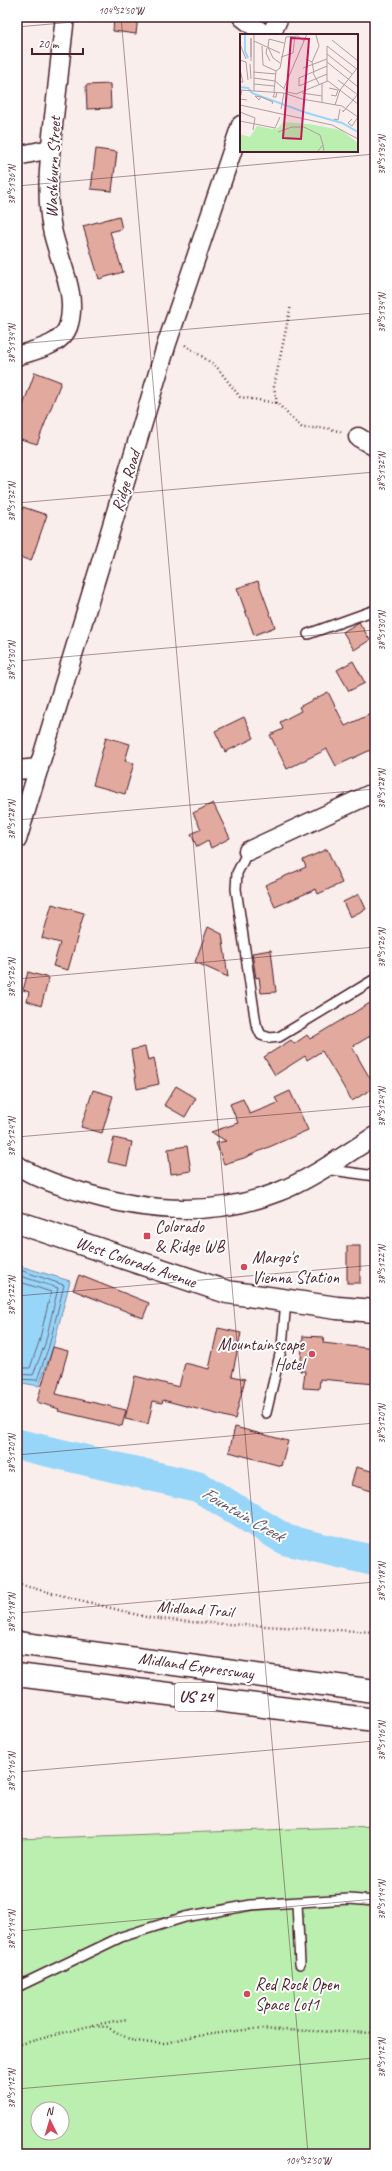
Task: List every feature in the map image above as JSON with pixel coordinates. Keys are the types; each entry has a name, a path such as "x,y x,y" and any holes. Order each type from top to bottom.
{"main road":[{"name":"West Colorado Avenue","path":"17,1222 199,1284 227,1292 375,1312"},
{"name":"Midland Expressway","path":"17,1643 375,1691"},
{"name":"Midland Expressway","path":"17,1674 375,1720"}],"street":[{"name":"Washburn Street","path":"17,356 51,344 67,329 71,316 66,278 52,229 49,199 50,149 65,17"},
{"path":"242,17 264,34"},
{"path":"271,34 279,17"},
{"name":"Ridge Road","path":"17,840 170,334 240,128"},
{"path":"17,156 50,149"},
{"path":"358,437 375,447"},
{"path":"17,770 38,768"},
{"path":"248,851 375,792"},
{"path":"17,1165 51,1183 100,1198 169,1210 199,1210 230,1207 279,1192 321,1169 375,1136"}],"lane":[{"path":"308,634 375,610"},
{"path":"248,851 237,873 236,889 256,1024 261,1035 270,1038 279,1037 375,979"},
{"path":"321,1169 375,1176"},
{"path":"266,1413 282,1346 286,1301"},
{"path":"17,1987 88,1952 153,1927 213,1911 252,1905 349,1900 375,1901"},
{"path":"297,1903 300,1964"}],"path":[{"path":"277,404 274,387 291,305"},
{"path":"170,334 216,366 240,397 277,404 302,428 327,428 358,437"},
{"name":"Midland Trail","path":"17,1584 150,1618 190,1622 375,1632"},
{"path":"17,2045 89,2026 127,2019"},
{"path":"89,2026 106,2027 131,2040 150,2043 166,2043 196,2036 252,2029 309,2029 375,2033"}],"green space":[{"path":"375,1826 375,2154 17,2154 17,1839"}],"water":[{"path":"17,1265 70,1281 53,1347 39,1386 17,1382"}],"building":[{"path":"114,17 138,17 136,34 113,31"},
{"path":"110,84 111,108 87,109 86,85"},
{"path":"96,149 117,152 112,191 91,189"},
{"path":"119,216 122,229 110,232 123,272 99,279 83,226"},
{"path":"35,372 61,382 37,444 17,438 17,422"},
{"path":"23,507 47,515 31,561 17,556 17,525"},
{"path":"258,581 275,627 254,635 237,588"},
{"path":"359,622 370,640 354,650 343,632"},
{"path":"353,661 365,683 349,691 337,670"},
{"path":"328,692 345,726 375,712 375,748 336,766 327,749 287,769 270,735 283,729 280,722 301,711 299,707"},
{"path":"244,717 254,738 225,752 215,731"},
{"path":"106,737 130,744 125,761 134,763 125,794 93,785"},
{"path":"213,803 230,838 211,848 208,841 197,847 191,834 201,829 193,813"},
{"path":"327,849 342,883 318,894 316,889 275,907 265,885 306,867 303,860"},
{"path":"359,894 366,909 350,917 343,902"},
{"path":"52,904 84,913 68,970 53,966 60,943 42,938"},
{"path":"208,927 222,934 228,977 195,962"},
{"path":"271,950 276,992 261,993 259,977 256,978 252,953"},
{"path":"28,972 49,978 41,1006 27,1001 29,992 23,990"},
{"path":"375,1000 375,1033 352,1047 375,1087 352,1101 322,1051 307,1060 305,1056 275,1075 264,1057 291,1040 294,1044 307,1035 310,1039"},
{"path":"145,1047 148,1060 154,1058 159,1084 137,1089 131,1050"},
{"path":"176,1086 196,1098 185,1117 164,1105"},
{"path":"93,1090 113,1096 102,1133 81,1127"},
{"path":"290,1091 308,1130 244,1158 224,1164 216,1143 226,1141 211,1132 238,1123 230,1104 243,1099 250,1114 278,1103 275,1098"},
{"path":"114,1138 132,1142 127,1166 108,1162"},
{"path":"187,1146 191,1171 171,1174 168,1149"},
{"path":"347,1246 360,1246 360,1283 347,1283"},
{"path":"79,1275 149,1303 143,1318 73,1290"},
{"path":"218,1328 241,1333 232,1376 245,1379 235,1419 163,1400 162,1403 153,1401 148,1424 125,1419 135,1376 179,1387 185,1363 209,1369"},
{"path":"303,1336 324,1337 323,1343 375,1349 375,1384 320,1379 319,1389 303,1388 305,1371 300,1371"},
{"path":"53,1347 68,1351 56,1394 126,1410 122,1426 58,1411 59,1409 37,1402"},
{"path":"235,1427 288,1441 281,1466 229,1452"},
{"path":"356,1467 375,1472 375,1492 351,1485"}],"waterway":[{"name":"Fountain Creek","path":"17,1444 199,1487 286,1540 375,1561"}],"place":[{"name":"Colorado & Ridge WB","path":"147,1236"},
{"name":"Margo's Vienna Station","path":"244,1267"},
{"name":"Mountainscape Hotel","path":"312,1354"},
{"name":"Red Rock Open Space Lot1","path":"247,1994"}]}
